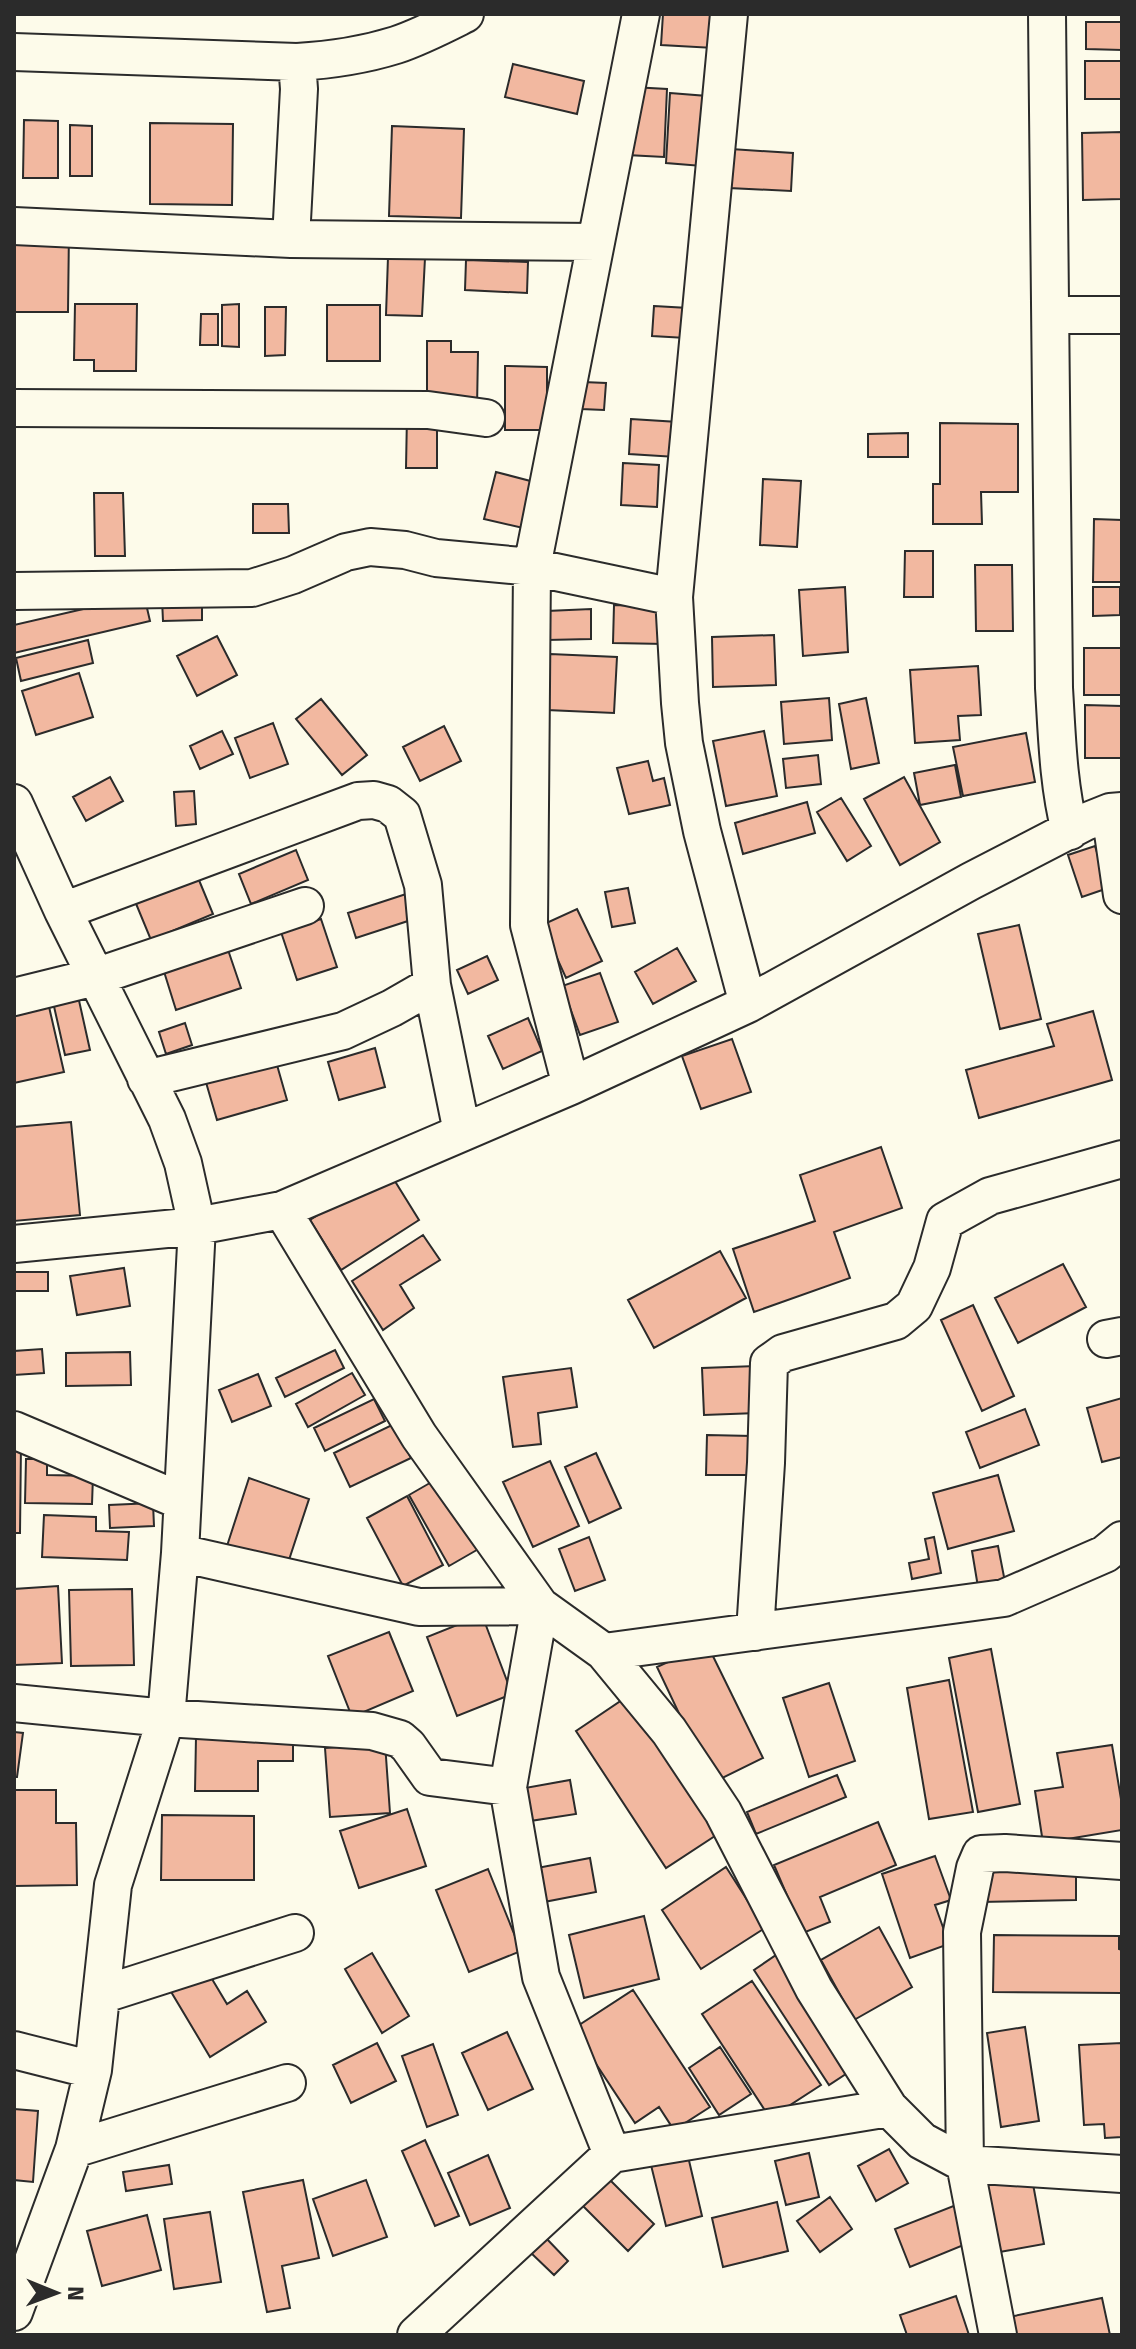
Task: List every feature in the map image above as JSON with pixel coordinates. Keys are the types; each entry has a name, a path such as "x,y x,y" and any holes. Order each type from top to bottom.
{"street":[{"path":"14,52 297,62 330,60 400,44 465,14"},
{"path":"571,1086 529,925 532,567 641,14"},
{"path":"729,14 674,597 684,743 702,831 748,1004"},
{"path":"1047,14 1054,688 1058,763 1070,831"},
{"path":"291,239 299,89 297,62"},
{"path":"14,226 291,239 596,242"},
{"path":"1051,315 1122,315"},
{"path":"14,408 428,410 486,418"},
{"path":"14,591 252,588 293,575 346,552 370,547 405,550 436,558 532,567 674,597"},
{"path":"63,911 358,801 374,800 388,804 402,815 423,885 432,985 462,1132"},
{"path":"14,803 63,911 167,1119 183,1163 197,1226 180,1553 166,1718 113,1885 93,2070 74,2149 15,2310"},
{"path":"14,1244 197,1226 282,1210 571,1086 748,1004 971,881 1085,822 1116,812 1122,895"},
{"path":"14,997 95,977 305,906"},
{"path":"146,1079 343,1031 432,985"},
{"path":"755,1632 769,1363 783,1353 896,1321 914,1306 932,1268 945,1221 990,1196 1122,1159"},
{"path":"282,1210 419,1436 540,1606 604,1652 669,1731 723,1812 814,1989 889,2108 922,2141 965,2164 1122,2174"},
{"path":"14,1430 181,1501"},
{"path":"604,1652 1004,1598 1105,1554 1122,1540"},
{"path":"180,1553 419,1607 540,1606"},
{"path":"540,1606 508,1787 541,1977 612,2154"},
{"path":"14,1703 166,1718 372,1731 400,1739 430,1777 508,1787"},
{"path":"998,2335 965,2164 962,1932 975,1868 981,1854 1122,1861"},
{"path":"101,1995 295,1933"},
{"path":"14,2050 93,2070"},
{"path":"74,2149 287,2083"},
{"path":"416,2335 612,2154 889,2108"}],"building":[{"path":"663,14 716,14 714,48 661,45"},
{"path":"1086,22 1122,22 1122,50 1086,49"},
{"path":"1085,61 1122,61 1122,99 1085,99"},
{"path":"513,64 584,81 577,114 505,97"},
{"path":"632,87 667,89 664,157 627,155"},
{"path":"670,93 707,96 702,166 666,163"},
{"path":"24,120 58,121 58,178 23,178"},
{"path":"150,123 233,124 232,205 150,204"},
{"path":"70,125 92,126 92,176 70,176"},
{"path":"392,126 464,129 461,218 389,216"},
{"path":"1122,132 1122,199 1083,200 1082,133"},
{"path":"731,149 793,153 791,191 729,188"},
{"path":"14,229 69,230 68,312 14,312"},
{"path":"388,257 425,258 422,316 386,315"},
{"path":"466,260 528,262 527,293 465,290"},
{"path":"75,304 137,304 136,371 94,371 94,360 74,360"},
{"path":"239,304 239,347 222,346 222,305"},
{"path":"327,305 380,305 380,361 327,361"},
{"path":"654,306 688,308 686,338 652,336"},
{"path":"265,307 286,307 285,355 265,356"},
{"path":"201,314 218,314 218,345 200,345"},
{"path":"427,341 451,341 451,352 478,352 477,408 427,408"},
{"path":"505,366 547,367 547,430 505,430"},
{"path":"583,382 606,383 604,410 581,409"},
{"path":"407,415 437,416 437,468 406,468"},
{"path":"631,419 678,422 676,457 629,454"},
{"path":"940,423 1018,424 1018,492 981,492 982,524 933,524 933,484 940,484"},
{"path":"908,433 908,457 868,457 868,434"},
{"path":"623,463 659,465 657,507 621,505"},
{"path":"496,472 542,484 532,530 484,519"},
{"path":"763,479 801,481 797,547 760,545"},
{"path":"94,493 123,493 125,556 95,556"},
{"path":"253,504 288,504 289,533 253,533"},
{"path":"1094,519 1122,520 1122,582 1093,582"},
{"path":"905,551 933,551 933,597 904,597"},
{"path":"975,565 1012,565 1013,631 976,631"},
{"path":"845,587 848,652 803,656 799,590"},
{"path":"1093,587 1120,587 1120,615 1093,616"},
{"path":"144,595 150,621 14,653 14,625"},
{"path":"202,598 202,620 163,621 162,599"},
{"path":"614,605 666,606 665,644 613,643"},
{"path":"591,609 591,639 547,640 547,611"},
{"path":"774,635 776,685 713,687 712,637"},
{"path":"217,636 237,675 197,696 177,656"},
{"path":"88,640 93,663 21,681 16,658"},
{"path":"1084,648 1122,648 1122,695 1084,695"},
{"path":"550,654 617,657 614,713 547,710"},
{"path":"978,666 981,715 958,716 960,740 915,743 910,670"},
{"path":"79,673 93,717 36,735 22,691"},
{"path":"829,698 832,740 784,744 781,702"},
{"path":"866,698 879,763 851,769 839,704"},
{"path":"321,699 367,755 342,775 296,719"},
{"path":"1085,705 1122,706 1122,758 1085,758"},
{"path":"273,723 288,764 250,778 235,738"},
{"path":"444,726 461,761 420,781 403,747"},
{"path":"222,731 233,754 200,769 190,746"},
{"path":"764,731 777,796 726,806 713,741"},
{"path":"1026,733 1035,782 963,796 953,747"},
{"path":"818,755 821,784 786,788 783,759"},
{"path":"648,761 653,781 664,778 670,805 629,814 617,768"},
{"path":"955,765 961,797 920,805 914,773"},
{"path":"110,777 123,801 86,821 73,797"},
{"path":"904,777 940,842 900,865 864,799"},
{"path":"194,791 196,824 176,826 174,792"},
{"path":"841,798 871,846 847,861 817,812"},
{"path":"807,802 815,833 743,854 735,823"},
{"path":"1095,846 1108,888 1082,897 1068,855"},
{"path":"296,850 308,880 251,904 239,874"},
{"path":"194,868 213,914 151,940 132,894"},
{"path":"628,888 635,923 612,927 605,892"},
{"path":"406,894 414,919 356,938 348,913"},
{"path":"577,909 602,961 566,978 542,925"},
{"path":"321,919 337,967 297,980 281,932"},
{"path":"1019,925 1041,1019 1000,1029 978,934"},
{"path":"225,941 241,988 176,1010 161,962"},
{"path":"677,948 696,981 653,1004 635,972"},
{"path":"487,956 498,980 468,994 457,970"},
{"path":"600,973 618,1022 580,1035 562,986"},
{"path":"78,996 90,1050 65,1055 53,1002"},
{"path":"47,998 64,1072 14,1083 14,1005"},
{"path":"1093,1011 1112,1080 979,1118 966,1070 1054,1046 1047,1024"},
{"path":"528,1018 542,1051 503,1069 488,1036"},
{"path":"185,1023 192,1045 166,1054 159,1032"},
{"path":"732,1039 751,1092 701,1109 682,1056"},
{"path":"375,1048 385,1087 339,1100 328,1062"},
{"path":"275,1058 287,1100 217,1120 205,1079"},
{"path":"71,1122 80,1215 14,1221 14,1127"},
{"path":"881,1147 902,1208 834,1232 850,1278 754,1312 733,1249 815,1221 800,1175"},
{"path":"388,1170 419,1220 341,1270 310,1220"},
{"path":"423,1235 440,1260 400,1285 414,1308 383,1330 352,1281"},
{"path":"720,1251 746,1298 654,1348 628,1300"},
{"path":"1063,1264 1086,1307 1018,1343 995,1298"},
{"path":"124,1268 130,1306 77,1315 70,1276"},
{"path":"15,1272 48,1272 48,1291 15,1291"},
{"path":"973,1305 1014,1396 982,1411 941,1320"},
{"path":"42,1349 44,1373 14,1375 14,1351"},
{"path":"335,1350 344,1368 285,1397 276,1378"},
{"path":"130,1352 131,1385 66,1386 66,1353"},
{"path":"756,1366 757,1413 704,1415 702,1368"},
{"path":"571,1368 577,1407 538,1413 541,1444 513,1447 503,1377"},
{"path":"352,1373 365,1395 308,1427 296,1404"},
{"path":"258,1374 271,1406 232,1422 219,1390"},
{"path":"1122,1398 1122,1457 1102,1462 1087,1408"},
{"path":"374,1399 385,1421 325,1451 314,1428"},
{"path":"1025,1409 1039,1445 980,1468 966,1432"},
{"path":"394,1424 411,1458 350,1487 334,1453"},
{"path":"707,1435 752,1436 751,1475 706,1475"},
{"path":"14,1444 21,1444 20,1533 14,1533"},
{"path":"596,1453 621,1508 589,1523 565,1467"},
{"path":"26,1459 47,1459 47,1475 93,1476 92,1504 25,1503"},
{"path":"550,1461 579,1526 533,1547 503,1482"},
{"path":"998,1475 1014,1531 948,1549 933,1493"},
{"path":"442,1476 482,1547 449,1566 409,1495"},
{"path":"249,1478 309,1499 286,1569 226,1549"},
{"path":"407,1496 443,1565 403,1586 367,1518"},
{"path":"153,1503 154,1526 110,1528 109,1505"},
{"path":"44,1515 96,1517 96,1531 129,1532 127,1560 42,1557"},
{"path":"589,1537 605,1580 575,1591 559,1549"},
{"path":"934,1537 941,1573 912,1579 909,1563 929,1559 925,1539"},
{"path":"998,1546 1005,1582 978,1587 972,1551"},
{"path":"58,1586 62,1663 14,1665 14,1589"},
{"path":"132,1589 134,1665 71,1666 69,1590"},
{"path":"482,1615 512,1694 457,1716 427,1637"},
{"path":"389,1632 413,1691 352,1717 328,1656"},
{"path":"707,1644 763,1758 712,1783 657,1667"},
{"path":"991,1649 1020,1804 978,1812 949,1658"},
{"path":"949,1680 973,1812 929,1819 907,1688"},
{"path":"829,1683 855,1761 809,1777 783,1698"},
{"path":"631,1694 721,1832 666,1868 576,1731"},
{"path":"14,1732 23,1733 17,1777 14,1777"},
{"path":"196,1737 293,1738 293,1761 258,1761 258,1791 195,1791"},
{"path":"385,1743 390,1813 330,1817 325,1748"},
{"path":"1112,1745 1122,1805 1122,1830 1043,1843 1035,1791 1063,1787 1057,1753"},
{"path":"837,1775 846,1797 756,1834 747,1812"},
{"path":"570,1780 576,1814 530,1821 525,1788"},
{"path":"14,1790 56,1790 56,1823 76,1823 77,1885 14,1886"},
{"path":"407,1809 426,1866 359,1888 340,1831"},
{"path":"162,1815 254,1816 254,1880 161,1880"},
{"path":"878,1822 896,1865 820,1897 830,1922 803,1933 774,1865"},
{"path":"935,1856 951,1900 935,1905 949,1944 910,1958 882,1874"},
{"path":"590,1858 596,1892 544,1902 537,1868"},
{"path":"1076,1864 1076,1900 980,1902 980,1867"},
{"path":"726,1867 765,1928 701,1969 662,1910"},
{"path":"488,1869 521,1951 469,1972 436,1890"},
{"path":"644,1916 659,1979 584,1998 569,1935"},
{"path":"879,1927 912,1987 854,2020 821,1960"},
{"path":"994,1935 1119,1936 1122,1993 993,1992"},
{"path":"372,1953 409,2016 382,2033 345,1969"},
{"path":"779,1953 855,2068 829,2085 754,1970"},
{"path":"206,1969 227,2004 247,1991 266,2022 210,2057 170,1990"},
{"path":"752,1981 821,2085 770,2118 702,2014"},
{"path":"633,1990 710,2107 674,2130 659,2107 635,2123 573,2029"},
{"path":"1025,2027 1039,2121 1001,2127 987,2033"},
{"path":"507,2032 533,2089 488,2110 462,2053"},
{"path":"377,2043 396,2081 351,2103 333,2065"},
{"path":"1122,2043 1122,2137 1105,2138 1104,2124 1084,2125 1079,2045"},
{"path":"433,2044 458,2115 427,2127 402,2056"},
{"path":"720,2047 751,2094 719,2115 689,2068"},
{"path":"14,2109 38,2111 33,2182 14,2180"},
{"path":"425,2140 459,2216 435,2226 402,2151"},
{"path":"889,2149 908,2183 876,2201 858,2166"},
{"path":"687,2152 702,2216 666,2226 650,2161"},
{"path":"809,2153 819,2197 786,2205 775,2161"},
{"path":"488,2155 510,2208 470,2225 448,2173"},
{"path":"169,2165 172,2184 126,2191 123,2172"},
{"path":"602,2172 654,2224 628,2251 576,2199"},
{"path":"1031,2173 1044,2244 988,2254 975,2183"},
{"path":"303,2180 319,2258 282,2266 290,2308 267,2312 243,2192"},
{"path":"366,2180 387,2237 333,2256 313,2199"},
{"path":"830,2197 852,2229 820,2252 797,2221"},
{"path":"777,2202 788,2251 723,2267 712,2218"},
{"path":"956,2205 971,2242 910,2267 895,2229"},
{"path":"210,2212 221,2282 174,2289 164,2219"},
{"path":"147,2215 161,2270 102,2286 87,2231"},
{"path":"545,2237 568,2261 554,2275 530,2252"},
{"path":"956,2296 969,2335 907,2335 900,2315"},
{"path":"1102,2298 1110,2335 1012,2335 1009,2317"}]}
